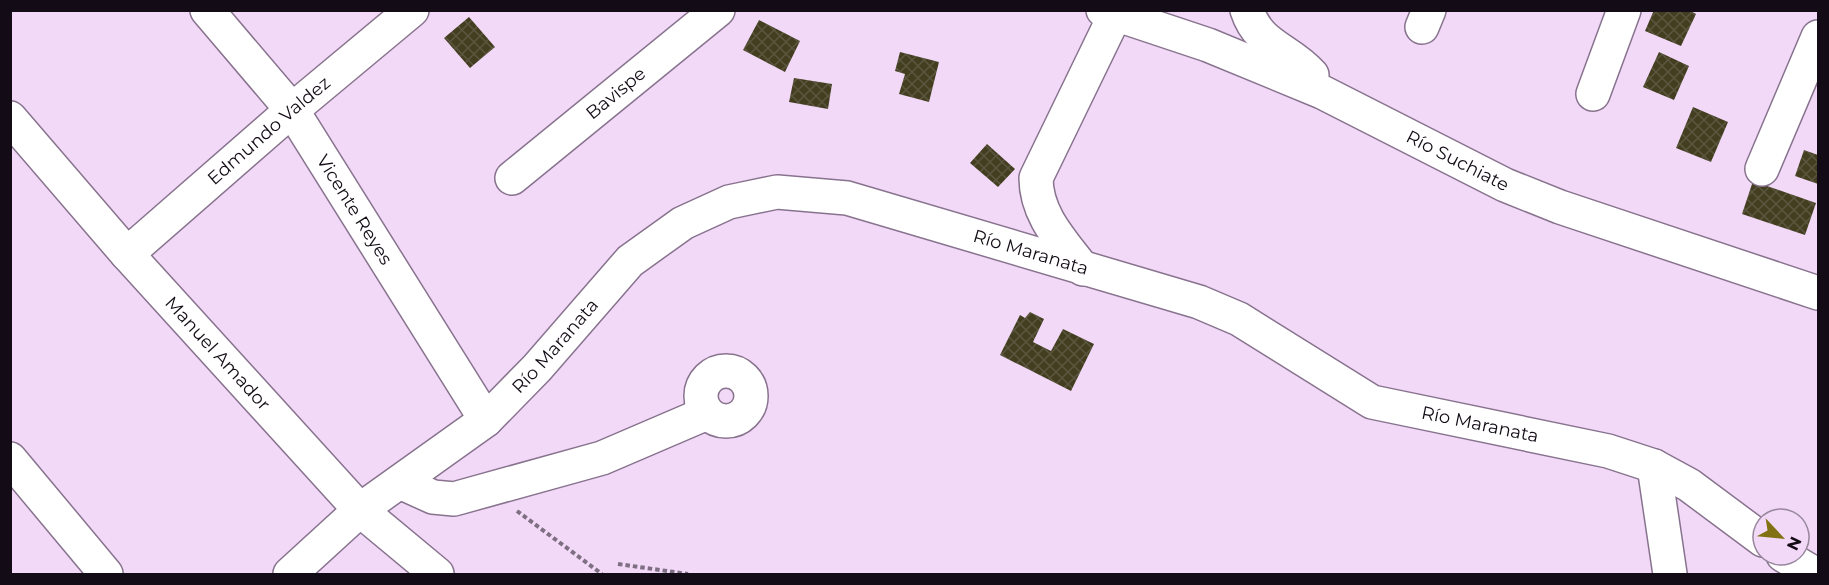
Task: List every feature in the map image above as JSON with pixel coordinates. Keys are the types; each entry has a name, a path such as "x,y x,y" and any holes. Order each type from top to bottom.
{"street":[{"name":"Vicente Reyes","path":"207,10 292,110 486,420"},
{"name":"Edmundo Valdez","path":"127,254 292,110 412,10"},
{"name":"Bavispe","path":"512,178 718,10"},
{"path":"1247,10 1251,23 1262,38 1306,69 1322,92"},
{"path":"1593,94 1624,10"},
{"path":"1083,269 1043,214 1036,194 1036,178 1109,13"},
{"name":"Río Suchiate","path":"1109,13 1208,45 1322,92 1505,185 1560,207 1818,293"},
{"path":"1762,169 1818,37"},
{"name":"Manuel Amador","path":"10,118 127,254 360,510 437,574"},
{"name":"Río Maranata","path":"360,510 402,483 486,420 537,369 630,261 683,223 729,202 777,192 847,198 1199,302 1239,319 1372,402 1608,451 1654,466 1689,485 1751,531"},
{"path":"402,483 433,497 454,499 602,458 707,413"},
{"path":"10,459 106,574"},
{"path":"1654,466 1670,574"},
{"path":"290,574 360,510"}],"path":[{"path":"488,489 602,574"},
{"path":"618,564 688,574"}],"building":[{"path":"1654,10 1689,10 1696,14 1681,46 1645,31"},
{"path":"469,17 495,47 470,68 444,38"},
{"path":"759,20 800,41 785,72 743,50"},
{"path":"900,52 939,62 929,102 899,94 905,74 895,71"},
{"path":"1659,52 1689,66 1674,100 1643,87"},
{"path":"794,78 832,84 828,109 789,102"},
{"path":"1693,107 1728,122 1711,162 1676,148"},
{"path":"987,144 1015,169 998,187 970,163"},
{"path":"1804,150 1818,155 1818,184 1795,176"},
{"path":"1753,181 1816,203 1805,235 1742,214"},
{"path":"1030,312 1044,319 1033,342 1051,351 1063,329 1094,344 1071,391 1000,355 1020,315 1025,318"}]}
